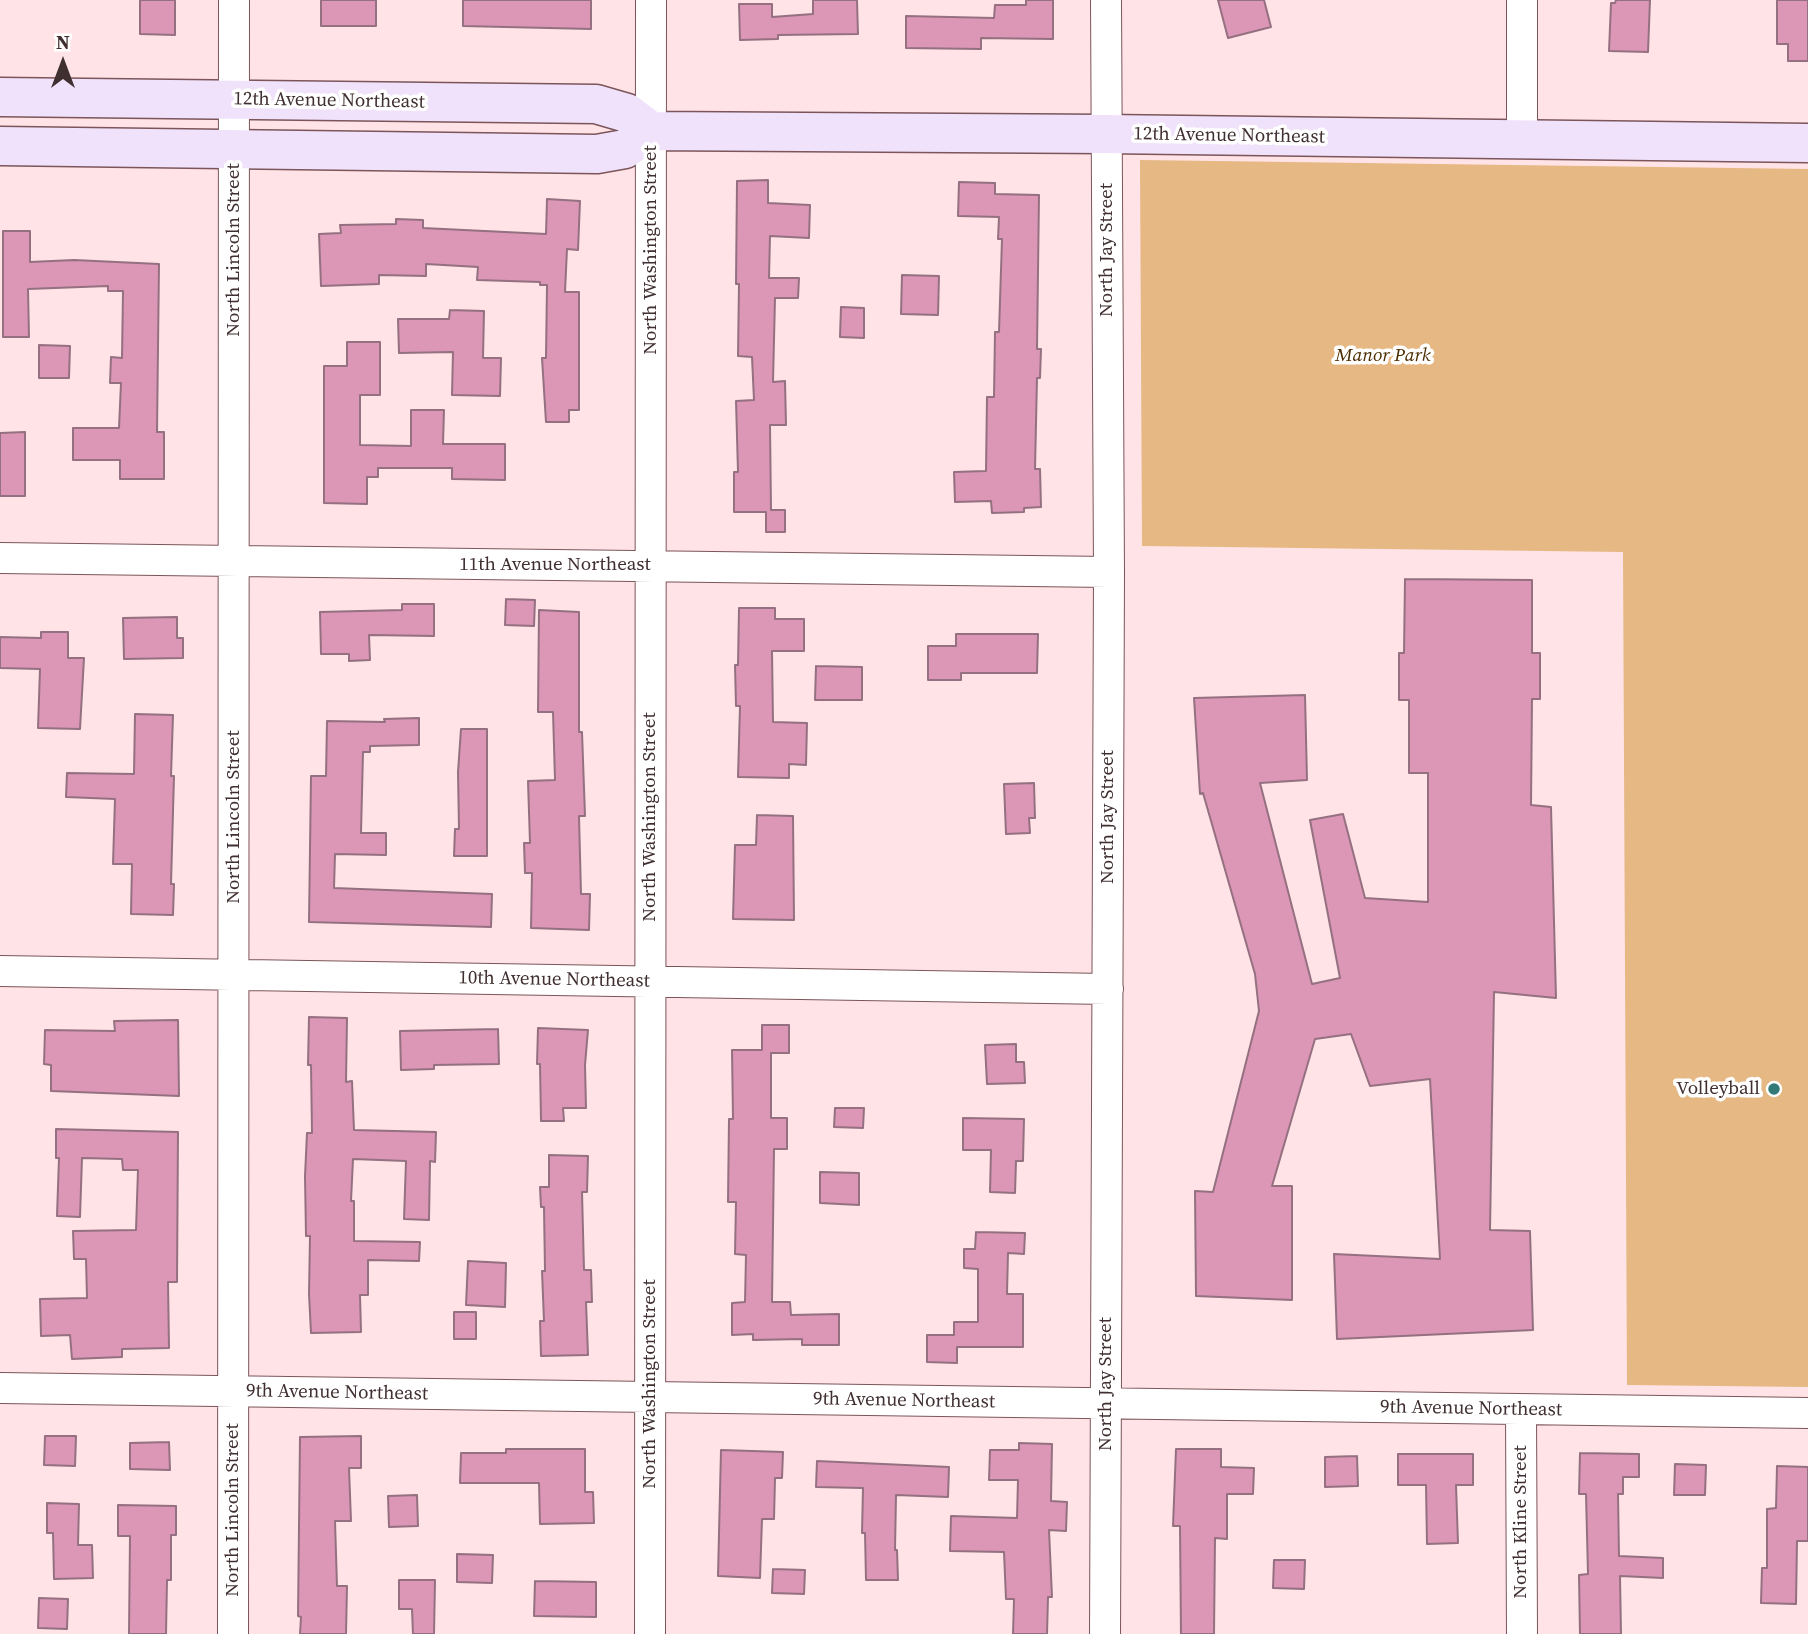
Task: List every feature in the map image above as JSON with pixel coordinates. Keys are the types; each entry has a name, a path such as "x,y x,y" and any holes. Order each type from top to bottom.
{"street":[{"name":"North Lincoln Street","path":"233,1634 234,0"},
{"name":"North Washington Street","path":"650,1634 651,0"},
{"name":"North Jay Street","path":"1105,1634 1109,572 1106,0"},
{"path":"1522,0 1522,141"},
{"name":"12th Avenue Northeast","path":"0,97 596,104 627,113 651,131 1808,143"},
{"path":"0,146 597,154 625,149 651,131"},
{"name":"11th Avenue Northeast","path":"0,558 1109,572"},
{"name":"10th Avenue Northeast","path":"0,971 1108,989"},
{"name":"9th Avenue Northeast","path":"0,1388 1808,1413"},
{"name":"North Kline Street","path":"1521,1409 1522,1634"}],"green space":[{"name":"Manor Park","path":"1140,160 1808,169 1808,1387 1627,1385 1623,552 1142,546"}],"building":[{"path":"140,0 175,0 175,35 140,34"},
{"path":"321,0 376,0 376,26 321,26"},
{"path":"463,0 591,0 591,29 463,26"},
{"path":"813,0 857,0 858,34 778,35 778,39 740,40 739,4 772,4 772,17 813,14"},
{"path":"1026,0 1053,0 1053,39 981,38 981,49 906,48 906,16 994,18 995,5 1026,5"},
{"path":"1218,0 1264,0 1271,27 1228,38"},
{"path":"1616,0 1650,0 1648,52 1609,51 1611,3"},
{"path":"1777,0 1808,0 1808,61 1788,61 1788,44 1777,44"},
{"path":"768,180 768,203 810,205 809,238 770,236 769,278 799,278 798,298 775,298 773,382 785,381 786,425 770,425 771,510 785,510 785,532 766,532 766,512 734,512 734,472 738,472 736,401 754,400 752,357 738,356 737,181"},
{"path":"959,182 995,183 995,194 1039,195 1037,349 1041,349 1040,378 1037,378 1035,469 1040,469 1041,507 1024,508 1024,512 992,513 991,501 955,502 954,472 986,471 987,397 994,397 995,332 999,332 1002,239 998,239 999,217 958,216"},
{"path":"547,199 580,201 578,250 567,249 565,292 579,292 579,410 569,410 569,422 546,422 542,358 546,358 547,285 540,285 540,282 477,280 478,267 426,264 426,276 379,275 379,284 321,286 319,234 341,233 340,225 396,224 396,219 423,220 423,228 546,234"},
{"path":"3,231 30,231 30,262 74,260 159,264 157,432 164,432 164,479 120,479 120,460 73,460 73,428 119,428 121,383 110,383 111,357 122,358 123,291 108,291 108,286 28,289 29,337 3,337"},
{"path":"902,275 939,276 938,315 901,314"},
{"path":"841,307 864,308 864,338 840,337"},
{"path":"450,310 484,311 483,358 501,358 500,396 452,395 453,352 399,353 398,319 449,319"},
{"path":"347,342 380,342 380,395 360,395 360,445 411,446 411,410 444,410 443,444 505,444 505,480 452,479 452,468 378,468 378,477 367,477 367,504 324,503 324,366 347,366"},
{"path":"39,345 70,346 69,378 39,378"},
{"path":"25,432 25,496 0,496 0,433"},
{"path":"1405,579 1532,580 1532,653 1540,653 1540,699 1532,699 1531,805 1551,807 1556,998 1494,992 1490,1230 1530,1231 1533,1330 1337,1339 1334,1254 1440,1259 1430,1079 1370,1086 1351,1034 1315,1039 1272,1186 1292,1186 1292,1300 1196,1296 1195,1191 1213,1192 1259,1011 1255,974 1203,793 1200,794 1194,698 1305,695 1307,780 1260,783 1312,984 1340,978 1310,820 1343,814 1365,898 1428,902 1428,773 1409,773 1409,700 1399,700 1399,653 1404,653"},
{"path":"506,599 535,600 534,626 505,625"},
{"path":"402,604 434,604 434,636 369,635 370,660 349,661 349,654 321,654 320,612 402,610"},
{"path":"739,608 775,608 775,619 804,619 804,651 772,651 773,722 807,723 806,765 789,764 789,778 738,777 740,706 736,706 735,665 738,665"},
{"path":"539,610 579,612 579,732 582,732 585,816 579,816 581,894 590,894 589,930 531,928 532,873 525,873 524,843 530,843 528,781 555,780 553,712 538,712"},
{"path":"177,617 177,638 183,638 183,658 124,659 123,618"},
{"path":"41,632 68,632 68,658 84,658 80,729 38,728 40,669 0,668 0,637 41,638"},
{"path":"956,634 1038,634 1037,673 961,673 961,680 928,680 928,646 956,646"},
{"path":"816,666 862,667 862,700 815,700"},
{"path":"135,714 173,715 173,915 131,914 132,864 113,864 115,799 66,797 67,773 134,774"},
{"path":"419,718 419,745 370,746 370,752 363,752 361,833 386,833 386,855 335,854 334,888 492,894 491,927 309,922 311,776 326,776 327,721 385,722 384,719"},
{"path":"461,729 487,729 487,856 454,856 455,829 459,829 458,772"},
{"path":"1034,783 1035,818 1029,818 1030,833 1006,834 1004,784"},
{"path":"757,815 793,816 794,920 733,919 735,845 756,845"},
{"path":"309,1017 347,1018 346,1082 352,1081 354,1130 436,1132 435,1162 430,1161 429,1220 404,1219 406,1161 353,1159 351,1201 354,1201 354,1241 420,1242 419,1261 368,1260 368,1295 360,1295 361,1332 311,1333 310,1236 306,1236 305,1176 307,1133 312,1133 311,1065 308,1065"},
{"path":"178,1020 179,1096 51,1091 51,1065 44,1064 45,1030 115,1031 114,1021"},
{"path":"762,1025 789,1025 789,1053 771,1053 771,1118 787,1118 787,1149 774,1149 772,1302 790,1302 791,1315 839,1314 839,1345 802,1345 802,1339 753,1340 753,1334 732,1335 732,1303 745,1302 746,1255 735,1254 736,1202 728,1202 729,1119 733,1119 732,1050 762,1050"},
{"path":"538,1028 588,1030 585,1065 586,1108 563,1108 564,1121 541,1121 540,1064 537,1064"},
{"path":"498,1029 499,1064 434,1065 434,1069 401,1070 400,1031"},
{"path":"1016,1044 1016,1062 1024,1062 1025,1083 987,1084 985,1045"},
{"path":"835,1108 864,1108 863,1128 834,1127"},
{"path":"963,1118 1024,1119 1023,1161 1016,1161 1015,1193 990,1192 991,1150 963,1150"},
{"path":"56,1129 178,1132 177,1282 168,1282 169,1348 122,1349 122,1357 72,1359 70,1335 41,1336 40,1299 87,1298 86,1259 74,1259 73,1231 136,1230 138,1170 123,1170 122,1159 82,1158 80,1217 57,1216 59,1158 56,1158"},
{"path":"549,1155 588,1156 587,1192 582,1192 584,1270 591,1270 592,1302 586,1302 588,1355 541,1356 540,1321 544,1321 542,1271 545,1271 544,1207 541,1207 540,1187 549,1187"},
{"path":"820,1172 859,1173 859,1205 820,1203"},
{"path":"976,1232 1025,1233 1024,1254 1008,1253 1007,1294 1023,1294 1023,1347 957,1347 957,1363 927,1362 927,1335 954,1335 954,1322 978,1322 978,1269 964,1268 964,1249 975,1249"},
{"path":"468,1261 506,1263 505,1307 466,1305"},
{"path":"454,1312 476,1312 476,1339 454,1339"},
{"path":"45,1436 76,1436 75,1466 44,1465"},
{"path":"361,1436 361,1468 349,1468 351,1521 335,1521 337,1586 347,1586 346,1634 300,1634 300,1437"},
{"path":"169,1442 170,1470 130,1469 130,1443"},
{"path":"1019,1443 1052,1444 1051,1501 1067,1502 1066,1531 1049,1530 1052,1597 1048,1597 1047,1634 1013,1634 1014,1599 1006,1599 1004,1552 950,1551 951,1516 1017,1518 1018,1480 989,1480 990,1450 1019,1450"},
{"path":"506,1449 585,1449 585,1492 593,1492 594,1523 540,1524 539,1483 460,1483 461,1453 506,1453"},
{"path":"1176,1449 1221,1449 1221,1467 1254,1468 1253,1494 1227,1494 1227,1539 1215,1538 1214,1634 1181,1634 1180,1526 1173,1526"},
{"path":"721,1450 783,1452 782,1478 775,1478 774,1519 762,1519 760,1578 718,1576"},
{"path":"1580,1453 1639,1454 1639,1477 1623,1477 1623,1494 1618,1494 1619,1556 1663,1558 1663,1578 1620,1576 1621,1634 1580,1634 1579,1575 1588,1574 1586,1494 1579,1494"},
{"path":"1398,1454 1473,1454 1473,1485 1456,1485 1458,1543 1427,1544 1426,1485 1398,1485"},
{"path":"1357,1456 1358,1486 1325,1487 1325,1457"},
{"path":"817,1461 949,1467 948,1497 896,1495 895,1550 898,1580 866,1580 865,1533 862,1533 863,1488 816,1487"},
{"path":"1675,1464 1706,1465 1705,1495 1674,1495"},
{"path":"1777,1466 1808,1467 1808,1541 1797,1541 1796,1604 1761,1603 1762,1568 1767,1568 1767,1509 1776,1508"},
{"path":"417,1495 418,1526 389,1527 388,1496"},
{"path":"47,1503 79,1504 78,1545 92,1545 93,1578 54,1579 53,1533 47,1533"},
{"path":"118,1505 176,1506 176,1535 171,1535 171,1580 167,1580 166,1634 129,1634 130,1536 118,1536"},
{"path":"457,1554 493,1555 492,1583 457,1582"},
{"path":"1274,1560 1305,1560 1304,1589 1273,1588"},
{"path":"773,1569 805,1570 804,1594 772,1593"},
{"path":"399,1580 435,1580 434,1634 413,1634 412,1609 399,1609"},
{"path":"535,1581 596,1582 596,1617 534,1616"},
{"path":"39,1598 68,1599 67,1629 38,1628"}],"place":[{"name":"Volleyball","path":"1774,1089"}]}
